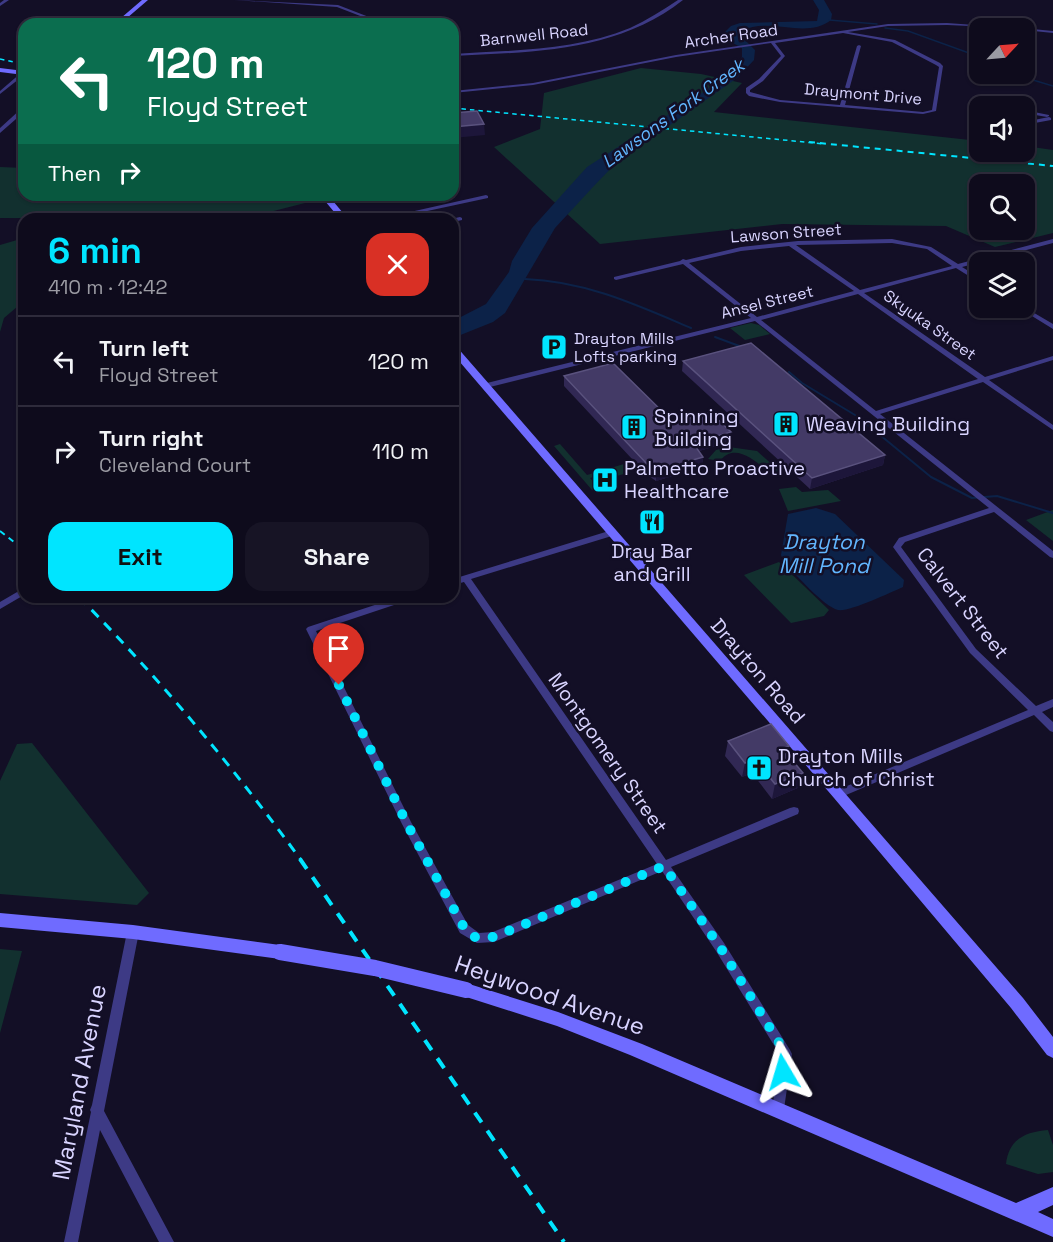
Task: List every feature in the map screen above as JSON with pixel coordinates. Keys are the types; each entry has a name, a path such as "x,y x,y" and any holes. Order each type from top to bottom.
{"main road":[{"path":"124,18 146,0"},
{"path":"0,70 18,72"},
{"path":"329,201 339,213"},
{"name":"Drayton Road","path":"459,355 839,794 1017,1003 1053,1050"},
{"name":"Heywood Avenue","path":"0,920 133,932 280,952 375,968 466,990 558,1019 778,1109 1053,1228"},
{"path":"1015,1213 1053,1196"}],"street":[{"path":"0,5 7,0"},
{"path":"236,0 338,6 369,18"},
{"name":"Barnwell Road","path":"459,55 552,47 605,38 638,25 681,0"},
{"name":"Archer Road","path":"459,91 533,84 646,61 843,32 923,24 969,26"},
{"path":"1035,30 1053,32"},
{"name":"Draymont Drive","path":"772,42 783,56 761,80 748,89 748,93 770,99 933,112 941,67 934,61 898,43 843,32"},
{"path":"842,106 859,46"},
{"path":"0,93 18,78"},
{"path":"0,131 18,114"},
{"path":"1035,114 1050,118"},
{"path":"1035,121 1050,118"},
{"path":"410,213 486,197"},
{"name":"Ansel Street","path":"486,386 757,319 1053,241"},
{"name":"Lawson Street","path":"616,278 741,249 791,244 911,243 929,248 969,274"},
{"name":"Skyuka Street","path":"791,244 1053,428"},
{"path":"683,261 1053,555"},
{"path":"1035,316 1053,327"},
{"path":"876,413 1053,358"},
{"name":"Calvert Street","path":"991,506 902,540 897,547 973,651 1053,728"},
{"path":"459,580 612,533"},
{"name":"Montgomery Street","path":"466,578 720,947 786,1054 778,1109"},
{"path":"0,606 18,595"},
{"path":"391,603 311,629 407,824 464,929 477,938 494,937 794,811"},
{"path":"839,794 1053,703"},
{"name":"Maryland Avenue","path":"71,1242 133,932"},
{"path":"96,1110 166,1242"}],"green space":[{"path":"641,68 701,74 742,83 714,112 969,140 969,162 1035,162 1035,147 1053,150 1053,233 1035,237 1035,174 969,174 969,236 946,226 782,224 600,244 494,147 540,129 544,93"},
{"path":"0,167 18,168 18,201 303,201 305,203 266,213 18,213 18,218 0,218"},
{"path":"18,240 18,306 4,318 0,332 0,245"},
{"path":"979,240 1024,240 995,247"},
{"path":"751,323 759,325 770,334 745,340 730,328"},
{"path":"560,444 587,475 624,464 631,472 613,477 609,472 590,478 599,488 592,490 554,446"},
{"path":"729,447 757,451 782,473 771,475 754,460 740,453 726,455 720,461 708,459 716,450"},
{"path":"796,487 802,492 828,490 841,501 788,511 779,489"},
{"path":"1053,510 1053,541 1026,520"},
{"path":"779,562 829,610 824,616 791,623 744,575"},
{"path":"32,743 149,893 137,905 0,894 0,781 17,744"},
{"path":"0,949 22,951 0,1033"},
{"path":"1048,1130 1053,1145 1053,1172 1038,1174 1006,1164 1011,1148 1020,1138"}],"water":[{"name":"Lawsons Fork Creek","path":"813,0 824,0 832,14 831,20 821,26 799,28 764,26 742,31 743,38 755,50 754,60 737,78 616,163 555,228 505,313 493,322 459,336 459,318 486,304 509,272 512,261 532,228 587,167 708,89 742,57 742,48 724,38 723,34 731,26 740,23 817,21 819,10"},
{"name":"Drayton Mill Pond","path":"816,508 835,514 904,580 903,587 844,610 832,607 818,597 785,564 781,555 788,514"}],"building":[{"path":"477,111 484,124 459,126 459,112"},
{"name":"Weaving Building","path":"751,343 885,455 812,478 683,361"},
{"name":"Spinning Building","path":"613,363 674,423 710,412 731,432 693,443 703,457 656,471 564,376"},
{"path":"771,724 789,746 782,748 803,773 775,784 755,759 745,763 728,741"}],"waterway":[{"path":"829,20 877,24"},
{"path":"885,28 908,31 969,53"},
{"path":"1035,81 1053,86"},
{"path":"525,279 590,289 691,328"},
{"path":"715,337 742,347"},
{"path":"789,372 802,383 855,415"},
{"path":"863,421 931,477 972,498 997,496 1053,513"}],"railway":[{"path":"0,59 18,63"},
{"path":"459,109 825,144"},
{"path":"809,142 1053,166"},
{"path":"0,531 18,545"},
{"path":"85,603 195,724 301,860"},
{"path":"300,859 564,1242"}],"place":[{"name":"Drayton Mills Lofts parking","path":"554,347"},
{"name":"Weaving Building","path":"786,424"},
{"name":"Spinning Building","path":"634,427"},
{"name":"Palmetto Proactive Healthcare","path":"605,480"},
{"name":"Dray Bar and Grill","path":"652,522"},
{"name":"Drayton Mills Church of Christ","path":"759,768"}],"route":[{"path":"339,685 407,824 467,933 482,939 494,937 664,866 720,947 786,1054 783,1072"}]}
